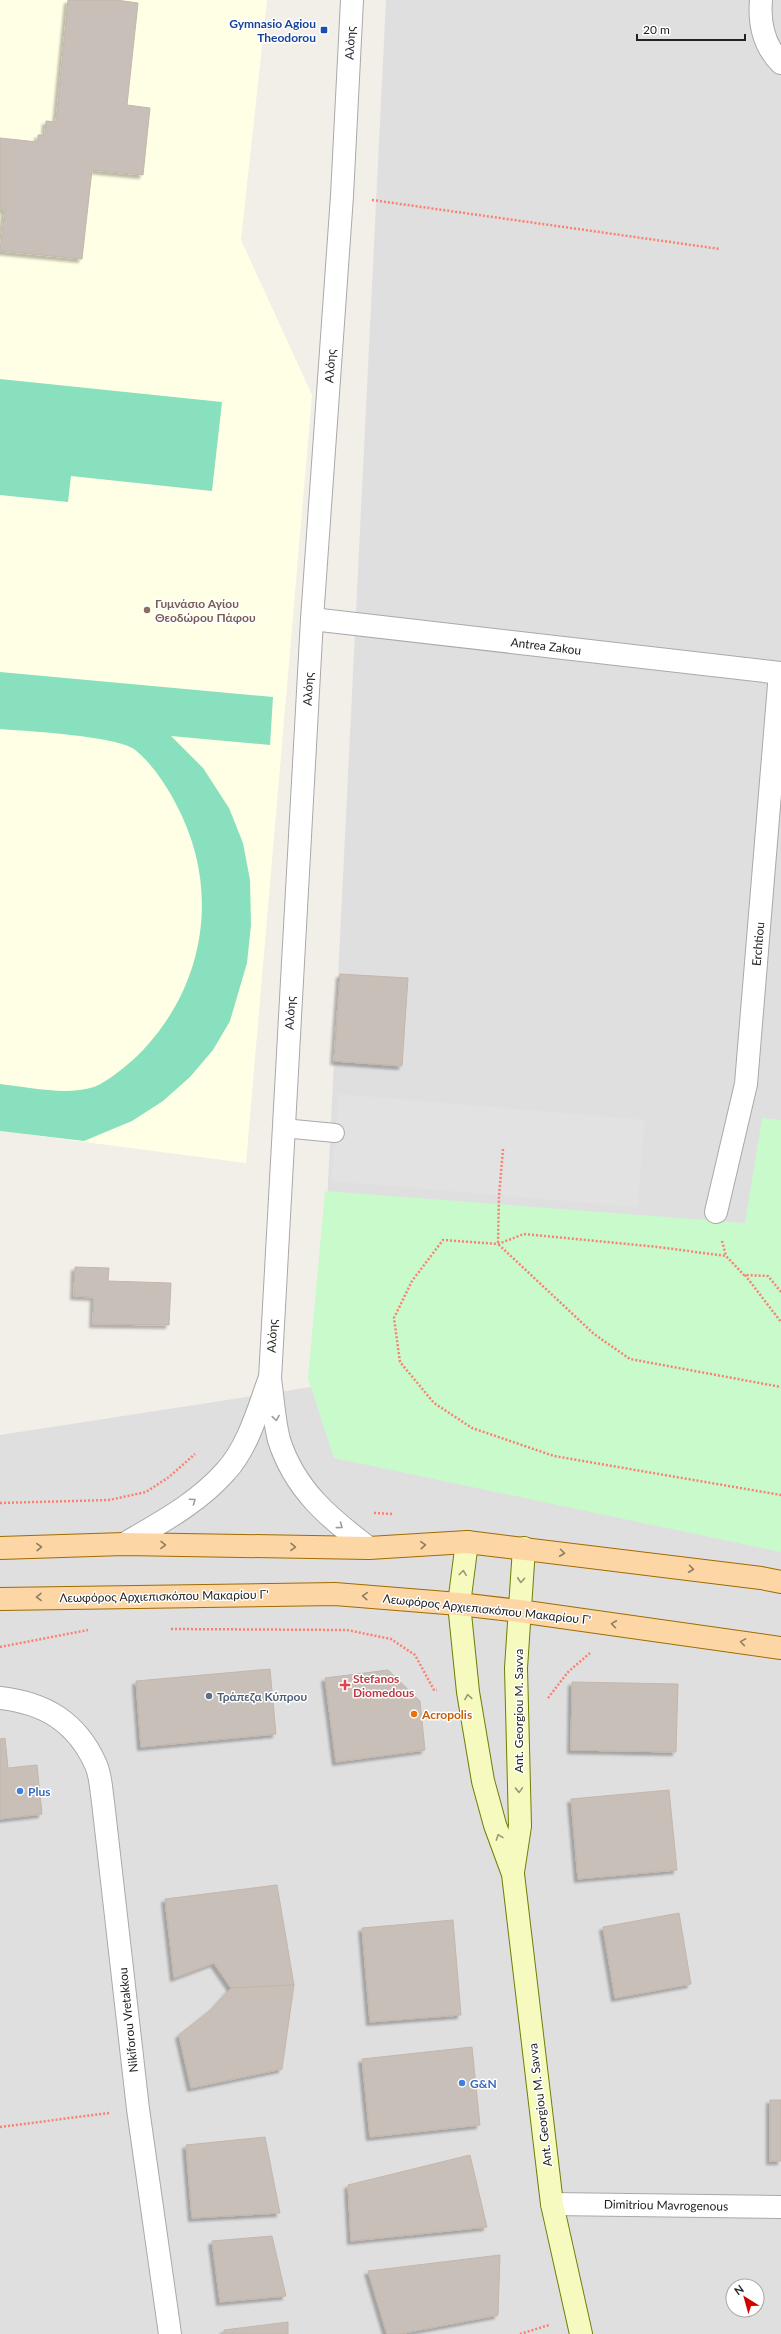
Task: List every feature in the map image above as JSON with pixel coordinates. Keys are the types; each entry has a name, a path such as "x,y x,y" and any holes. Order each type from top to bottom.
{"main road":[{"path":"0,1548 124,1544 369,1548 467,1542 761,1578 781,1582"},
{"name":"Ant. Georgiou M. Savva","path":"467,1542 459,1604 468,1692 483,1781 495,1825 513,1874 552,2204 581,2334"},
{"name":"Ant. Georgiou M. Savva","path":"513,1874 520,1826 516,1696 519,1611 524,1548"},
{"name":"Λεωφόρος Αρχιεπισκόπου Μακαρίου Γ'","path":"0,1599 335,1594 459,1604 519,1611 781,1648"}],"street":[{"name":"Αλόης","path":"352,0 342,196 312,619 270,1379 279,1439 288,1462 302,1488 335,1522 369,1548"},
{"path":"761,0 760,17 765,38 781,63"},
{"name":"Antrea Zakou","path":"312,619 781,673"},
{"name":"Erchtiou","path":"716,1212 746,1084 781,673"},
{"name":"Αλόης","path":"124,1544 201,1495 227,1470 247,1437 270,1379"},
{"name":"Nikiforou Vretakkou","path":"0,1698 38,1705 60,1717 83,1742 97,1766 103,1802 138,2109 170,2334"},
{"name":"Dimitriou Mavrogenous","path":"552,2204 781,2207"}],"lane":[{"path":"283,1128 335,1133"}],"path":[{"path":"342,196 720,249"},
{"path":"503,1149 499,1196 498,1244 594,1334 630,1359 781,1387"},
{"path":"781,1322 744,1275 726,1256 658,1247 524,1234 498,1244 443,1240 412,1281 394,1318 400,1362 434,1402 472,1428 554,1456 781,1495"},
{"path":"744,1275 768,1276 781,1292"},
{"path":"0,1503 109,1500 146,1492 169,1477 195,1454"},
{"path":"0,1647 95,1628"},
{"path":"166,1629 347,1630 391,1639 415,1655 434,1690 468,1692"},
{"path":"516,1696 549,1698 568,1672 587,1654 595,1653"},
{"path":"0,2127 138,2109"}],"shaded area":[{"name":"Γυμνάσιο Αγίου Θεοδώρου Πάφου","path":"0,0 267,0 241,240 312,395 246,1163 0,1131"},
{"path":"386,0 781,0 781,2334 0,2334 0,1435 318,1386"},
{"path":"339,1094 645,1120 637,1207 331,1181"}],"green space":[{"path":"0,379 222,402 212,491 71,476 68,502 0,495"},
{"path":"0,672 273,697 270,745 171,736 203,768 229,808 243,843 250,880 251,925 247,963 230,1021 213,1050 190,1077 163,1101 132,1121 84,1141 0,1131 0,1084 59,1091 83,1090 94,1087 106,1080 134,1059 144,1049 165,1022 182,994 193,963 200,932 202,900 198,867 190,835 176,804 152,767 134,749 124,744 90,737 0,729"},
{"path":"762,1118 781,1120 781,1552 334,1458 308,1378 325,1191 745,1223"}],"building":[{"path":"68,0 116,0 138,3 127,105 150,108 143,175 92,170 82,259 0,251 5,210 0,209 0,138 38,142 38,135 45,135 46,121 56,122"},
{"path":"340,974 408,978 402,1066 334,1061"},
{"path":"75,1267 109,1268 108,1281 171,1283 169,1325 93,1324 94,1297 74,1296"},
{"path":"270,1669 276,1734 141,1747 136,1681"},
{"path":"388,1670 420,1701 425,1750 336,1762 325,1678"},
{"path":"572,1682 678,1684 676,1752 571,1750"},
{"name":"Plus","path":"5,1738 8,1768 37,1765 42,1814 0,1819 0,1739"},
{"path":"669,1790 677,1870 578,1879 571,1799"},
{"path":"277,1885 294,1985 231,1988 214,1963 174,1978 165,1899"},
{"path":"679,1913 691,1984 615,1998 603,1927"},
{"path":"453,1920 461,2015 370,2022 362,1928"},
{"path":"294,1985 282,2069 191,2088 179,2035 213,2008 231,1988"},
{"path":"472,2047 480,2125 370,2137 362,2059"},
{"path":"770,2100 781,2100 781,2161 770,2161"},
{"path":"265,2137 280,2213 192,2218 186,2145"},
{"path":"470,2155 487,2227 351,2241 348,2185"},
{"path":"272,2236 286,2296 220,2302 212,2241"},
{"path":"500,2255 498,2315 399,2334 387,2334 368,2271"},
{"path":"288,2322 288,2334 224,2334 224,2330"}],"place":[{"name":"Gymnasio Agiou Theodorou","path":"324,30"},
{"name":"Γυμνάσιο Αγίου Θεοδώρου Πάφου","path":"147,610"},
{"name":"Stefanos Diomedous","path":"345,1685"},
{"name":"Τράπεζα Κύπρου","path":"209,1696"},
{"name":"Acropolis","path":"414,1714"},
{"name":"Plus","path":"20,1791"},
{"name":"G&N","path":"462,2083"}]}
